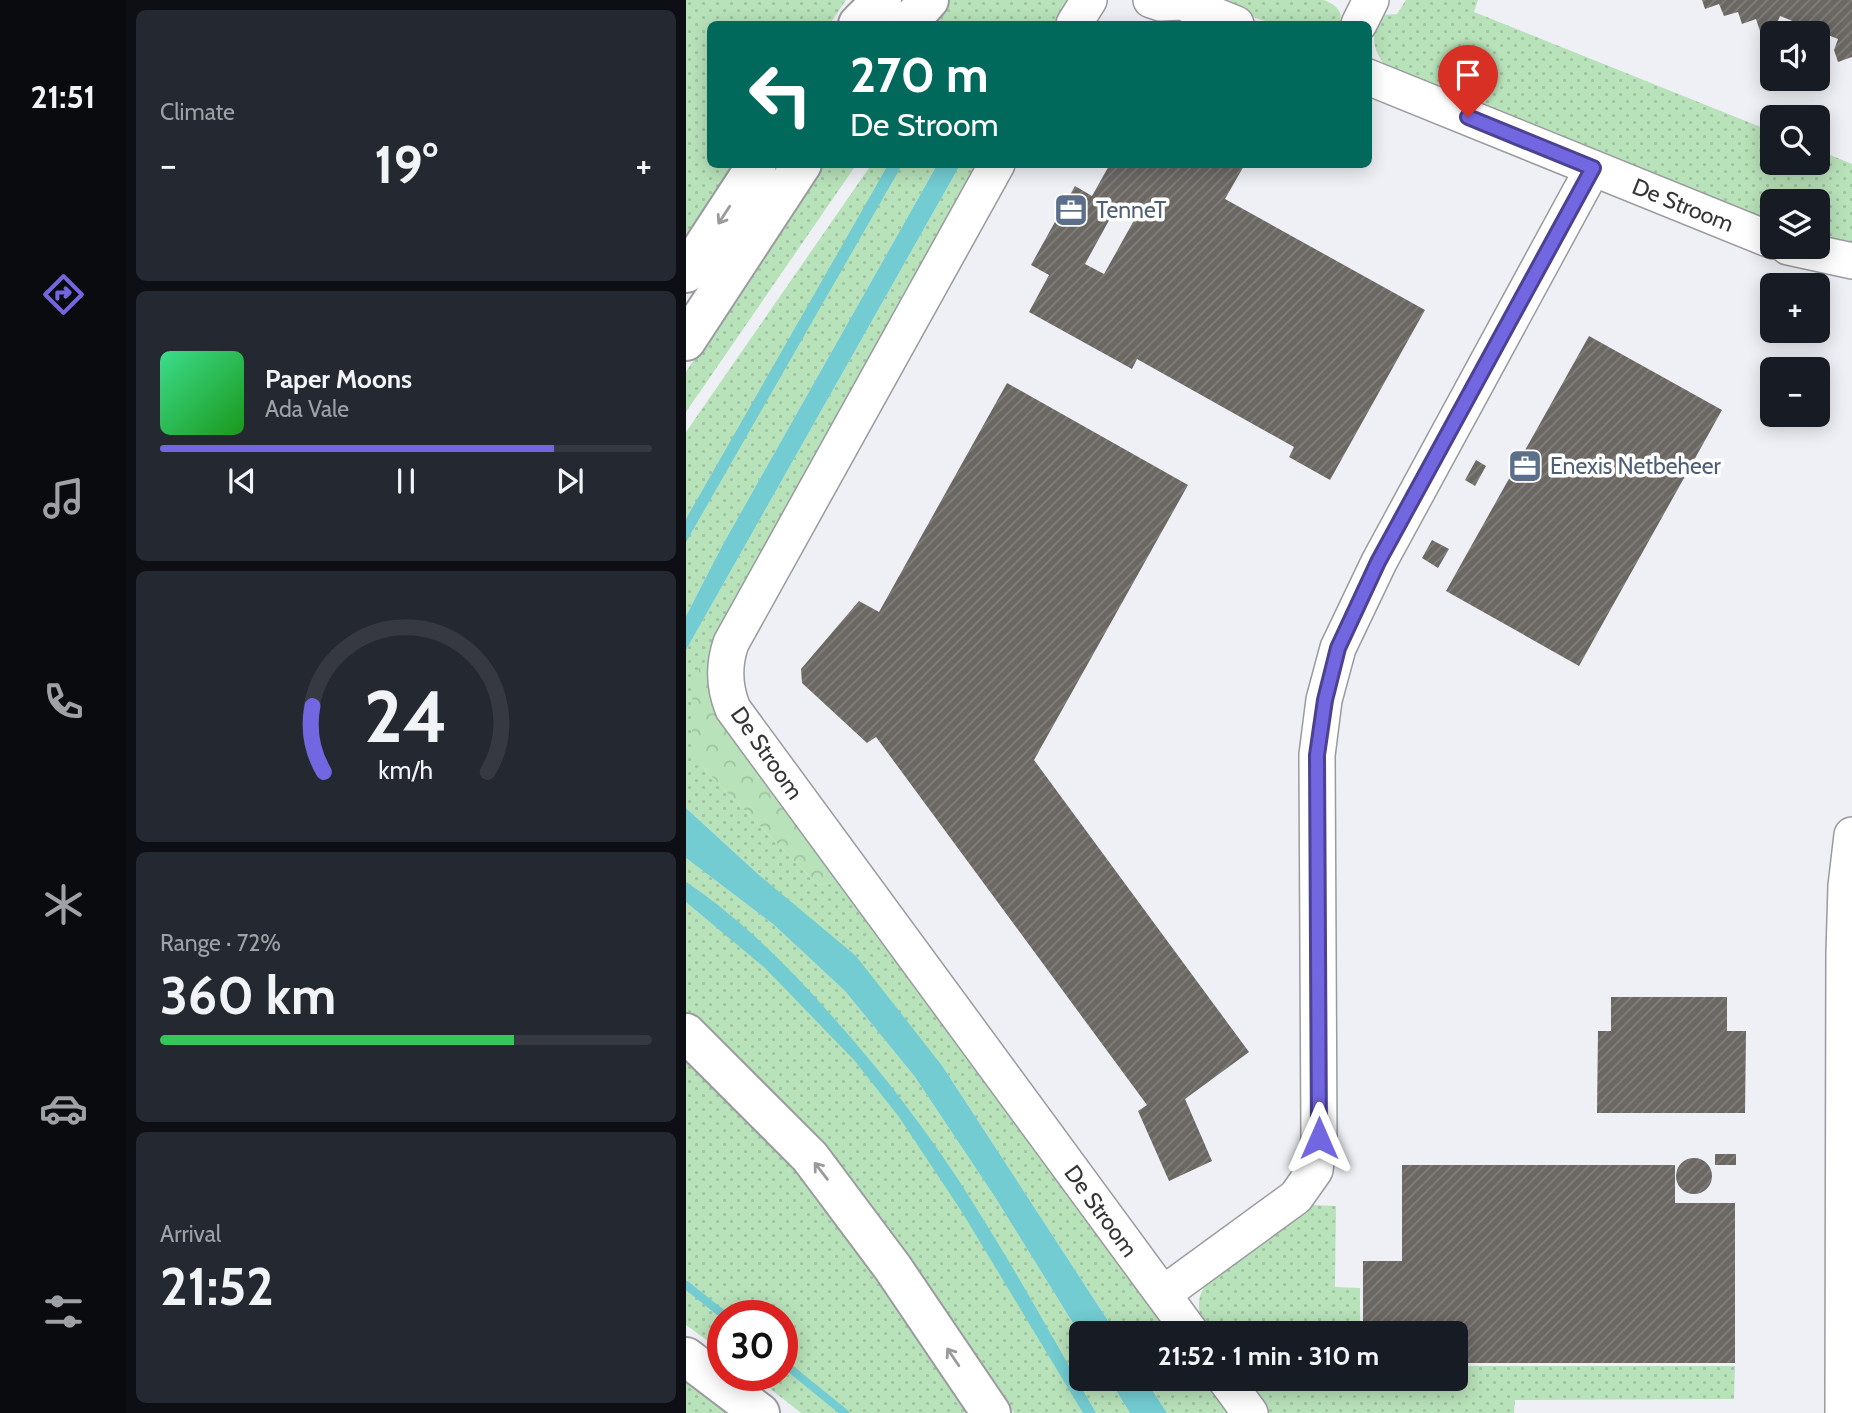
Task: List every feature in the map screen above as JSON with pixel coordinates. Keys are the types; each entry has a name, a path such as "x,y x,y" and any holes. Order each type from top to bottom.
{"main road":[{"path":"846,21 857,0"},
{"path":"861,21 882,0"},
{"path":"890,21 908,0"},
{"path":"910,21 929,0"},
{"path":"686,273 754,168"},
{"path":"686,341 799,168"},
{"path":"686,1034 810,1157 893,1268 991,1413"},
{"path":"686,1357 760,1413"}],"street":[{"path":"1076,21 1089,0"},
{"path":"1360,21 1371,0"},
{"path":"1185,3 1229,21"},
{"name":"De Stroom","path":"1372,79 1760,236"},
{"name":"De Stroom","path":"995,168 731,643 725,666 726,688 733,709 1183,1321"},
{"path":"1163,1294 1296,1197 1315,1170 1319,1138 1317,755 1325,700 1338,648 1378,562 1593,168"},
{"path":"1830,256 1852,261"},
{"path":"1843,1413 1844,953 1846,886 1852,835"},
{"path":"1234,1391 1250,1413"}],"green space":[{"path":"686,0 846,0 832,21 707,21 707,168 737,168 686,247"},
{"path":"940,0 1066,0 1066,16 1063,21 921,21"},
{"path":"1229,0 1324,0 1338,9 1340,19 1265,21 1239,10"},
{"path":"1406,0 1478,0 1474,12 1760,127 1760,175 1830,175 1830,155 1852,164 1852,246 1830,241 1830,189 1760,189 1760,220 1392,72 1377,52 1374,38 1381,15 1397,14"},
{"path":"819,168 854,168 686,412 686,372"},
{"path":"869,168 935,168 722,546 686,616 686,432"},
{"path":"958,168 977,168 903,294 718,638 692,723 694,742 706,771 818,885 833,882 839,877 1165,1321 1108,1321 943,1067 759,875 686,808 686,650"},
{"path":"713,652 839,877 833,882 818,885 706,771 695,753 692,705 695,673"},
{"path":"686,858 773,924 845,991 915,1077 995,1197 1072,1321 1069,1321 1069,1391 1116,1391 1130,1413 1014,1413 917,1268 861,1192 790,1111 686,1013"},
{"path":"686,1047 795,1153 982,1413 801,1413 773,1391 798,1391 798,1300 707,1300 707,1340 686,1325"},
{"path":"1311,1205 1336,1206 1335,1287 1360,1288 1360,1321 1202,1321 1199,1303 1206,1284"},
{"path":"1468,1366 1735,1366 1734,1399 1515,1400 1514,1413 1266,1413 1250,1391 1468,1391"},
{"path":"686,1377 734,1413 686,1413"},
{"path":"1153,1391 1216,1391 1232,1413 1167,1413"}],"water":[{"path":"886,168 900,168 686,542 686,519"},
{"path":"935,168 958,168 686,650 686,616 722,546"},
{"path":"686,808 759,875 856,956 943,1067 1108,1321 1072,1321 995,1197 915,1077 845,991 773,924 686,858"},
{"path":"686,882 725,911 780,961 851,1037 889,1083 959,1181 1022,1283 1069,1366 1069,1390 962,1212 899,1117 854,1060 765,968 686,902"},
{"path":"1070,1391 1083,1391 1096,1413 1083,1413"},
{"path":"1116,1391 1153,1391 1167,1413 1130,1413"}],"building":[{"path":"1702,0 1852,0 1852,57 1838,62 1834,50 1838,39 1830,36 1830,21 1793,21 1780,16 1778,21 1760,21 1760,31 1756,19 1742,24 1738,12 1724,16 1719,4 1705,9"},
{"path":"1108,168 1243,168 1225,199 1425,310 1330,480 1289,457 1294,447 1137,359 1132,369 1029,312 1049,275 1031,265 1075,186 1092,196","holes":["1118,204 1137,215 1104,274 1085,264"]},
{"path":"1589,336 1722,410 1579,666 1446,591"},
{"path":"1007,383 1188,485 1034,760 1249,1052 1185,1099 1212,1161 1169,1181 1138,1111 1147,1105 876,737 867,743 802,683 801,669 859,601 879,612"},
{"path":"1476,460 1486,466 1475,486 1465,480"},
{"path":"1432,540 1449,549 1438,568 1422,558"},
{"path":"1611,997 1727,997 1727,1031 1746,1031 1745,1113 1597,1113 1598,1031 1611,1031"},
{"path":"1715,1154 1736,1154 1736,1165 1715,1165"},
{"path":"1694,1158 1706,1164 1712,1176 1706,1188 1694,1194 1682,1188 1676,1176 1682,1164"},
{"path":"1402,1165 1675,1165 1675,1203 1735,1203 1735,1363 1468,1363 1468,1321 1363,1321 1363,1261 1402,1261"}],"waterway":[{"path":"686,1285 707,1302"},
{"path":"798,1375 845,1413"}],"place":[{"name":"TenneT","path":"1071,210"},
{"name":"Enexis Netbeheer","path":"1525,466"}],"route":[{"path":"1319,1138 1317,755 1325,700 1338,648 1378,562 1593,168 1468,117"}]}
